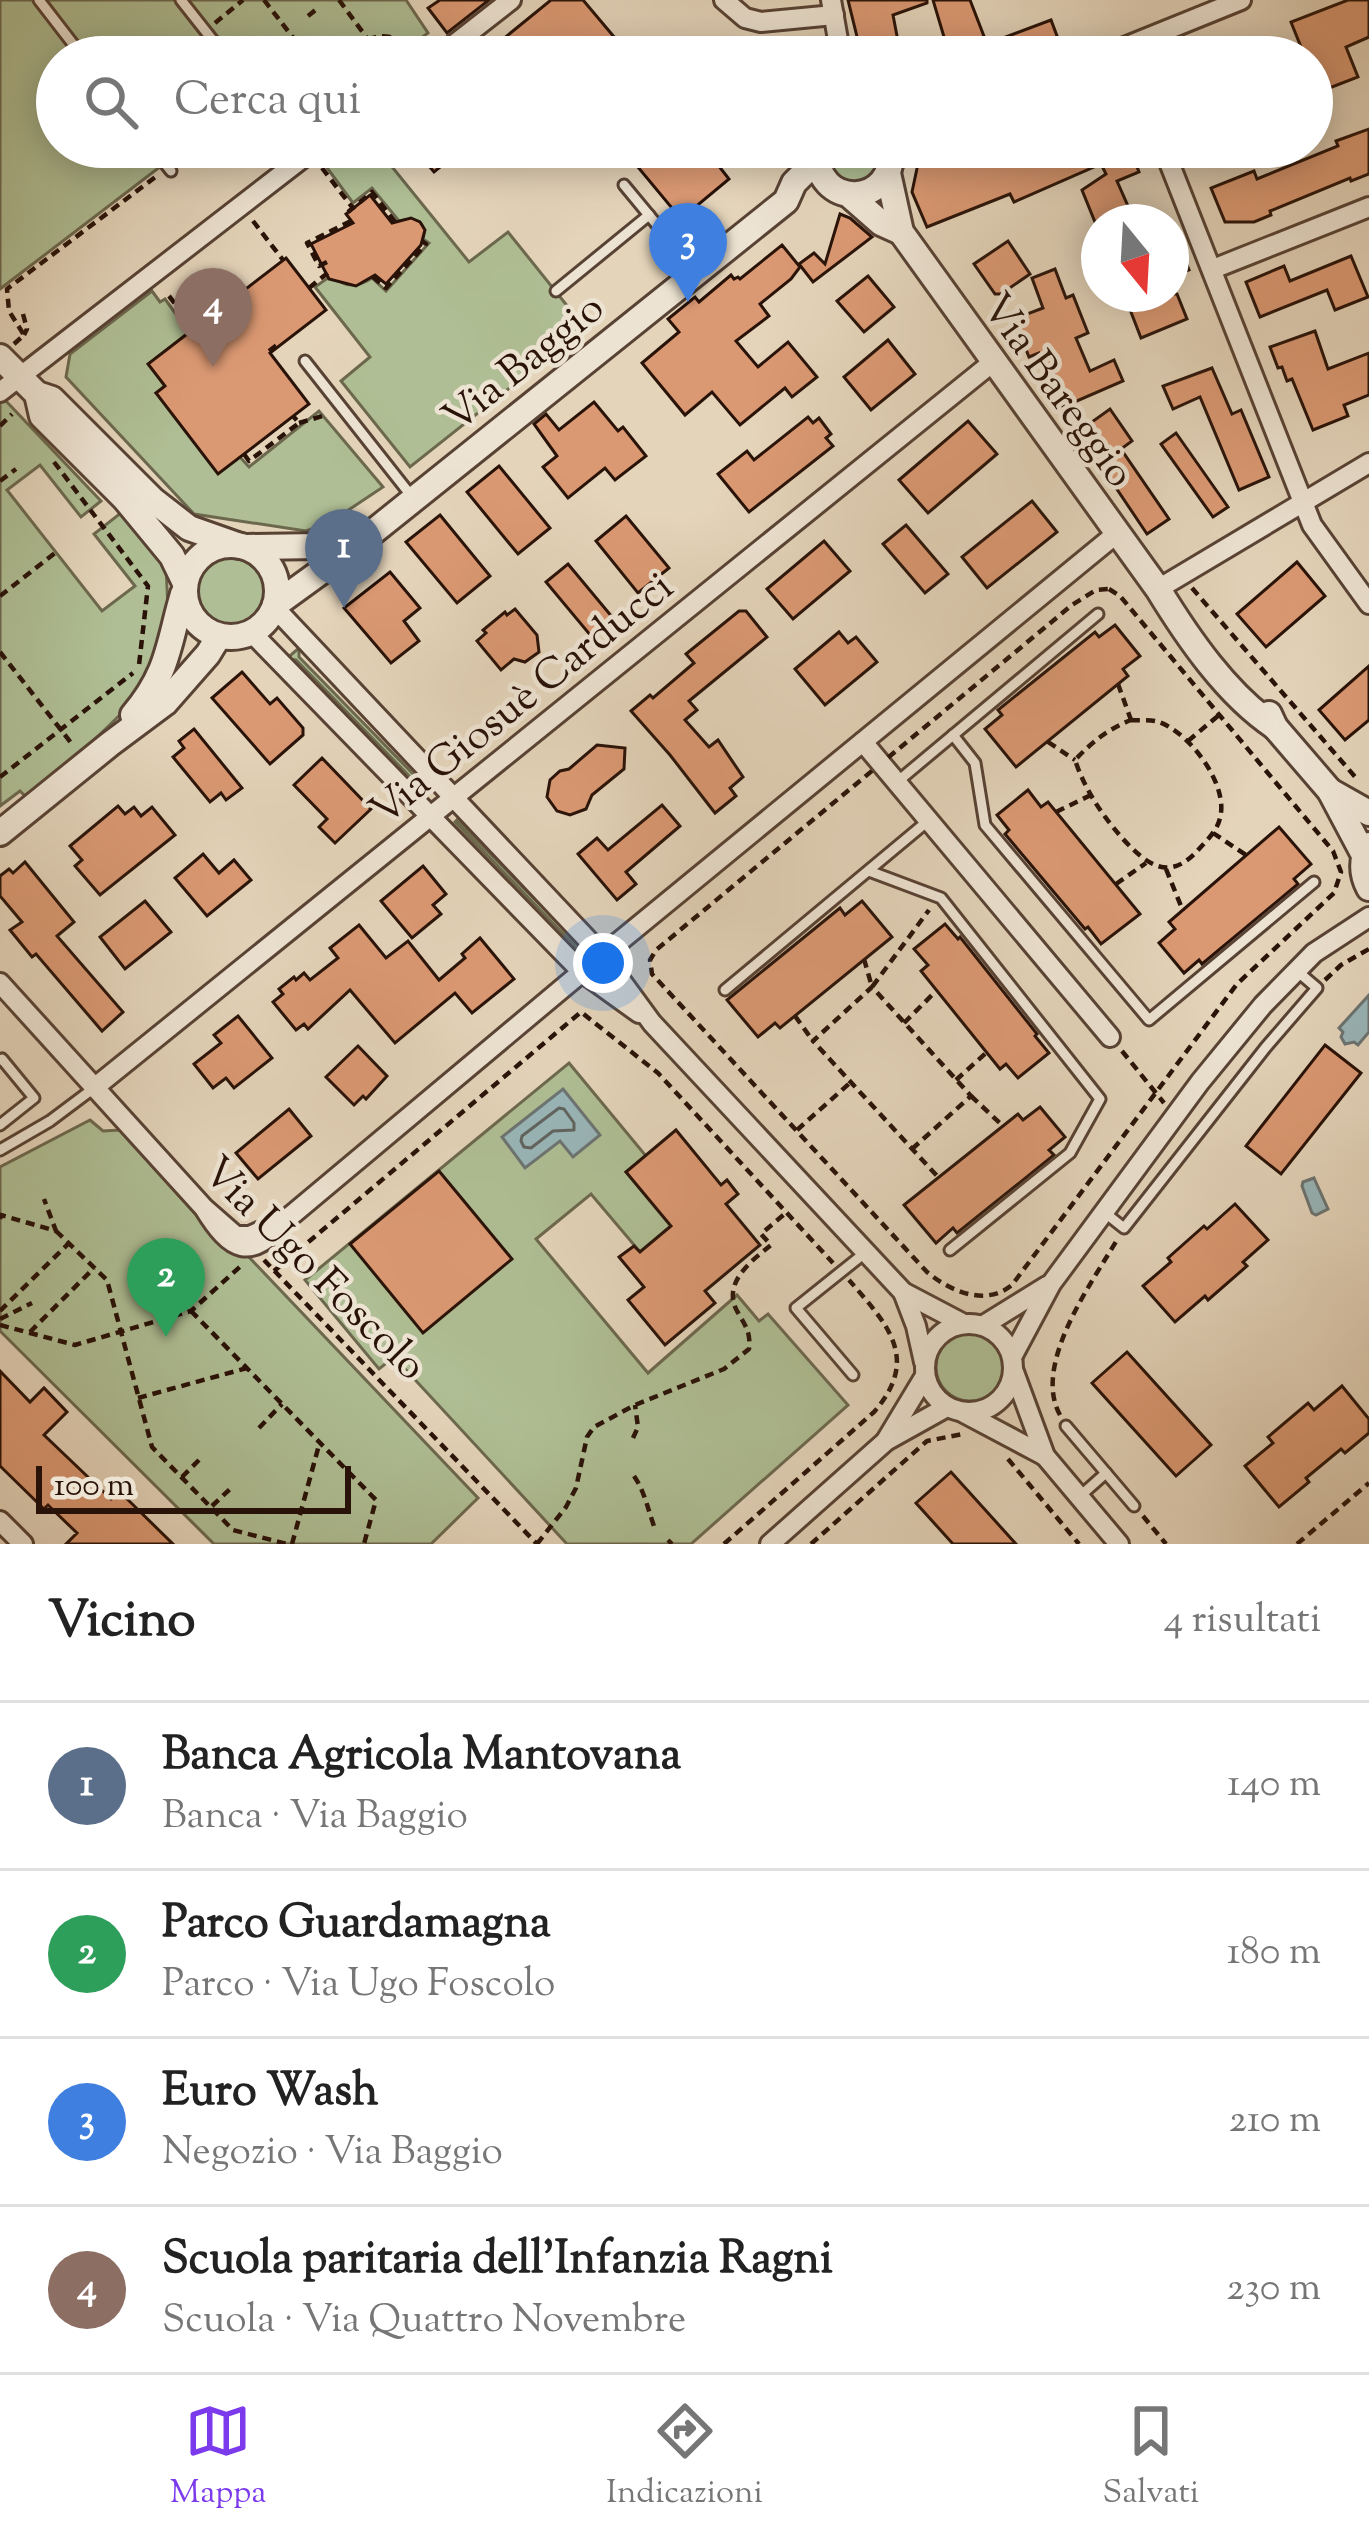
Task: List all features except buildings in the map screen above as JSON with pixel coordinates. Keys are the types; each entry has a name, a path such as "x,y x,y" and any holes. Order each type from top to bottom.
{"street":[{"path":"465,36 512,0"},
{"path":"724,0 745,18 760,22 832,8"},
{"path":"1161,36 1241,0"},
{"path":"19,387 292,168"},
{"name":"Via Baggio","path":"275,606 786,201 806,168"},
{"name":"Via Bareggio","path":"821,168 824,180 881,224 901,232"},
{"path":"786,201 871,190 881,183 887,168"},
{"name":"Via Bareggio","path":"890,168 901,232 1187,636 1330,791 1367,850 1363,876 1369,888"},
{"path":"1172,168 1316,533 1369,604"},
{"path":"1213,269 1369,207"},
{"path":"6,351 19,387 42,416 125,499 172,556 195,622 219,637 236,638 266,622 275,606 277,585 262,556 189,529 153,500 52,399 19,387"},
{"name":"Via Giosuè Carducci","path":"94,1088 993,362"},
{"path":"1158,590 1369,464"},
{"path":"253,1250 582,972 1116,534"},
{"name":"Via Baggio","path":"243,547 319,546 363,537"},
{"path":"110,744 166,665 190,567 202,555 225,545 243,547"},
{"path":"275,606 603,956 652,1023 903,1292 962,1323 984,1325 1002,1338 1045,1456 1119,1544"},
{"path":"252,632 582,972 652,1023"},
{"path":"0,833 165,703 219,637"},
{"path":"863,742 1110,1037"},
{"name":"Via Bareggio","path":"1330,791 1369,814"},
{"path":"770,1544 886,1442 954,1410 990,1407 1002,1398 1052,1284 1175,1116 1263,1005 1314,953 1369,917"},
{"name":"Via Ugo Foscolo","path":"2,988 204,1208 217,1230 232,1244 253,1250"},
{"path":"204,1208 236,1236 250,1236 287,1219"},
{"path":"984,1325 1052,1284"},
{"path":"903,1292 916,1326 929,1389 954,1410 1045,1456"},
{"path":"886,1442 924,1370 930,1344 944,1330 962,1323"},
{"path":"0,1521 23,1544"}],"lane":[{"path":"38,0 66,36"},
{"path":"181,0 210,36"},
{"path":"625,185 696,272"},
{"path":"556,291 649,215"},
{"path":"305,361 413,498"},
{"path":"897,782 1098,614"},
{"path":"953,735 975,763 985,825 1149,1020 1314,882"},
{"path":"725,990 929,820"},
{"path":"868,871 941,898 1100,1099 1070,1153 950,1250"},
{"path":"1104,1212 1124,1228 1317,988 1297,971"},
{"path":"0,1125 34,1098 1,1059"},
{"path":"2,1145 50,1121 94,1088"},
{"path":"854,1375 796,1308 866,1252"},
{"path":"1066,1426 1134,1506"},
{"path":"1079,1497 1106,1473"}],"path":[{"path":"205,30 243,0"},
{"path":"264,0 292,36"},
{"path":"339,0 366,36"},
{"path":"308,16 318,8"},
{"path":"320,168 351,209 371,191 395,222"},
{"path":"24,335 9,311 8,289 170,169"},
{"path":"249,217 283,260"},
{"path":"327,262 319,266 307,243 352,221"},
{"path":"373,277 386,289 426,244 422,241"},
{"path":"309,288 330,272"},
{"path":"169,296 194,328"},
{"path":"6,351 27,329 23,314"},
{"path":"269,351 281,342"},
{"path":"244,454 249,461 298,423 343,410"},
{"path":"0,426 12,414"},
{"path":"293,416 298,423"},
{"path":"0,482 16,469"},
{"path":"0,777 138,669 148,586 97,521"},
{"path":"0,596 56,553"},
{"path":"1183,574 1197,598 1369,792"},
{"path":"0,652 87,762"},
{"path":"1118,684 1131,721"},
{"path":"1187,740 1219,715"},
{"path":"1048,742 1075,760 1091,796 1146,863 1166,869 1190,860 1213,833 1221,815 1213,777 1187,740 1157,721 1113,727 1075,760"},
{"path":"1056,812 1091,796"},
{"path":"1213,833 1246,855"},
{"path":"1116,884 1146,863"},
{"path":"1166,869 1183,911"},
{"path":"814,1040 872,987 919,919 941,898"},
{"path":"927,1272 961,1293 986,1295 1004,1292 1012,1285 1237,984 1326,901"},
{"path":"1317,988 1341,965 1369,949"},
{"path":"864,959 872,987 1003,1126"},
{"path":"904,1023 937,991"},
{"path":"274,1271 581,1012 658,1072 788,1211 761,1234 771,1245 735,1283 734,1306 747,1326 749,1349 724,1369 634,1405 594,1427 587,1437 576,1488 537,1544"},
{"path":"795,1016 938,1177"},
{"path":"1110,1037 1175,1116"},
{"path":"956,1080 986,1053"},
{"path":"796,1130 851,1082"},
{"path":"912,1149 971,1096"},
{"path":"44,1199 56,1231"},
{"path":"0,1219 1,1215 56,1231 107,1280 152,1447 233,1530 290,1544 320,1443"},
{"path":"1066,1426 1053,1402 1059,1348 1124,1228"},
{"path":"1,1313 70,1242"},
{"path":"1,1313 30,1332 75,1345 191,1311 253,1250"},
{"name":"Via Ugo Foscolo","path":"253,1250 537,1544"},
{"path":"30,1332 95,1266"},
{"path":"1,1313 32,1303"},
{"path":"191,1311 376,1500 364,1544"},
{"path":"724,1544 886,1398 898,1363 889,1328 877,1313"},
{"path":"138,1398 247,1368"},
{"path":"259,1428 282,1404"},
{"path":"633,1438 638,1426 634,1405"},
{"path":"811,1544 927,1441 970,1433"},
{"path":"1003,1454 1079,1544"},
{"path":"182,1478 199,1460"},
{"path":"634,1476 644,1490 656,1529"},
{"path":"1297,1544 1369,1484"},
{"path":"211,1508 230,1489"},
{"path":"1134,1506 1166,1544"}],"green space":[{"path":"0,0 406,0 428,33 36,36 36,168 158,168 0,289"},
{"path":"327,168 393,168 469,262 508,232 585,328 410,467 341,381 370,357 315,287 332,275 351,285 372,278 386,291 429,243 423,239 421,224 399,221 372,188 353,203"},
{"path":"832,168 877,168 862,183 840,181"},
{"path":"152,291 160,302 165,299 189,332 149,364 165,386 156,393 249,467 319,411 383,487 329,523 306,531 194,514 66,377 70,354"},
{"path":"5,400 101,501 81,517 40,465 7,490 102,611 135,586 94,534 122,512 166,567 168,608 159,662 127,708 26,797 20,791 0,806 0,403"},
{"path":"232,557 256,567 266,591 256,615 232,625 208,615 198,591 208,567"},
{"path":"299,648 299,657 419,780 416,783 296,660 286,659"},
{"path":"455,822 580,945 577,948"},
{"path":"569,1063 646,1156 626,1172 671,1226 640,1252 591,1194 536,1239 648,1373 737,1295 759,1321 768,1314 848,1405 691,1544 567,1544 394,1357 379,1369 305,1280"},
{"path":"90,1120 103,1131 120,1130 219,1240 247,1255 478,1498 431,1544 214,1544 0,1331 0,1167"},
{"path":"970,1333 994,1343 1004,1367 994,1391 970,1401 946,1391 936,1367 946,1343"}],"water":[{"path":"1369,995 1369,1032 1358,1045 1345,1044 1339,1028"},
{"path":"563,1089 600,1135 573,1157 560,1141 525,1168 502,1137"},
{"path":"1314,1178 1328,1209 1316,1215 1302,1186"}],"place":[{"name":"Euro Wash","path":"688,302"},
{"name":"Scuola paritaria dell'Infanzia Ragni","path":"213,367"},
{"name":"Banca Agricola Mantovana","path":"344,608"},
{"name":"Parco Guardamagna","path":"166,1337"}]}
